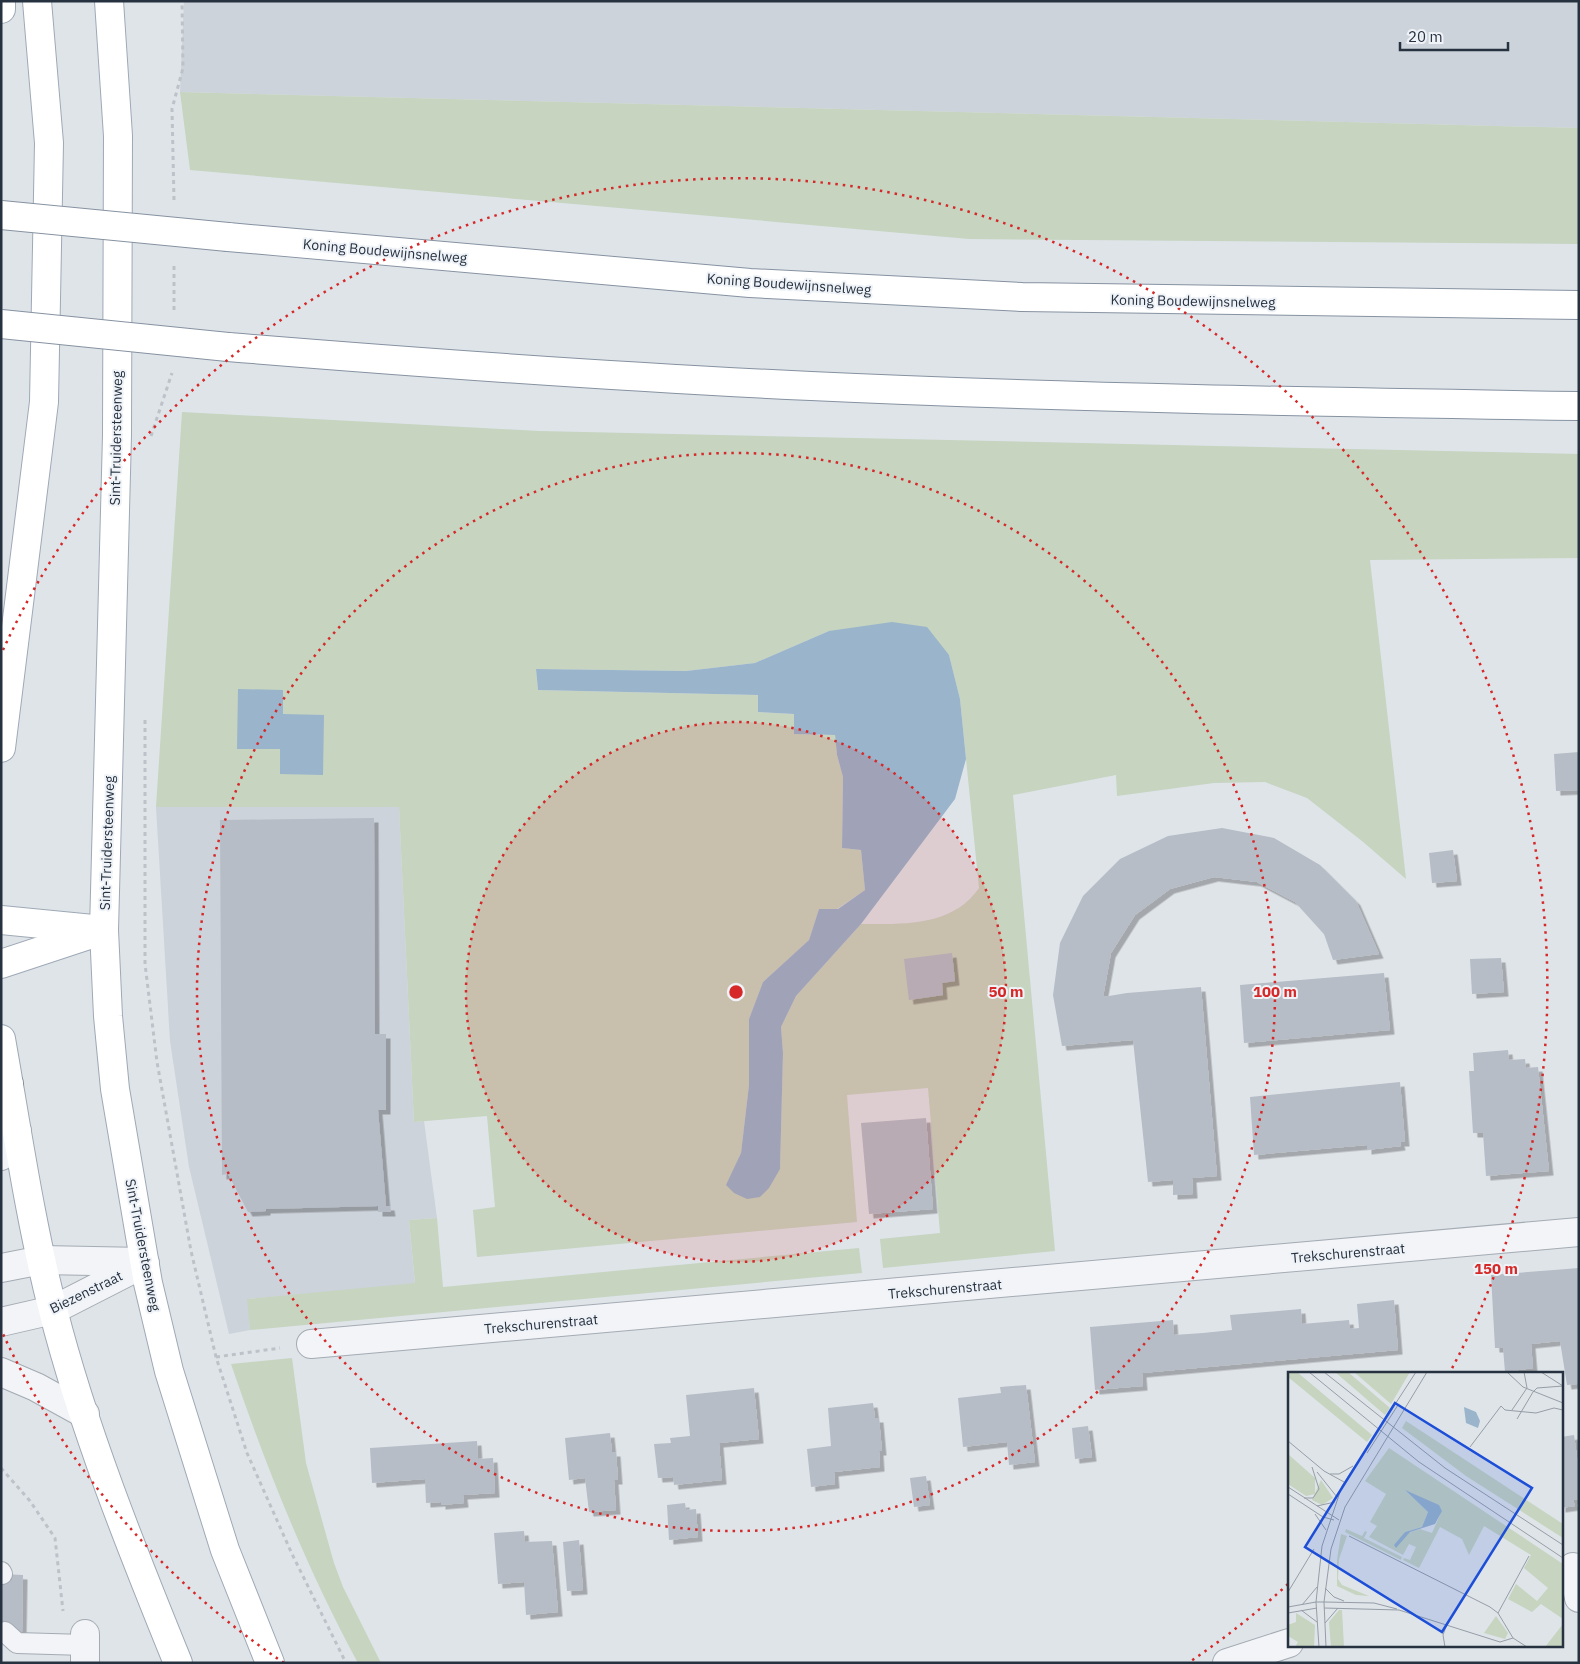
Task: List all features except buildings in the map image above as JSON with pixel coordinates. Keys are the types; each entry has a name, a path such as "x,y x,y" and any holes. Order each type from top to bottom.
{"main road":[{"path":"1,1 1,9"},
{"path":"1,748 44,402 49,143 37,1"},
{"name":"Sint-Truidersteenweg","path":"109,1 118,136 117,425 104,930 108,1016 115,1089 145,1262 169,1371 225,1550 270,1663"},
{"name":"Koning Boudewijnsnelweg","path":"1,215 750,283 1022,298 1579,305"},
{"path":"1,324 228,347 506,369 813,386 1270,401 1579,406"},
{"path":"1,920 104,930"},
{"path":"1,964 104,930"},
{"path":"1,1039 5,1082 17,1131 53,1310 85,1414 140,1571 178,1663"}],"street":[{"path":"1,1156 17,1131"},
{"name":"Trekschurenstraat","path":"311,1344 1579,1232"},
{"name":"Biezenstraat","path":"1,1268 42,1260 145,1262"},
{"name":"Biezenstraat","path":"1,1322 53,1310 145,1262"},
{"path":"1,1372 36,1387 85,1414"},
{"path":"1571,1568 1579,1598"},
{"path":"1227,1663 1288,1643"}],"lane":[{"path":"5,1632 17,1643 85,1647"}],"path":[{"path":"174,203 172,109 183,68 182,1"},
{"path":"174,261 174,319"},
{"path":"149,443 174,368"},
{"path":"145,716 145,964 157,1062 191,1251 216,1357 247,1453 292,1554 346,1663"},
{"path":"216,1357 311,1344"},
{"path":"1,1468 30,1501 55,1538 61,1575"}],"shaded area":[{"path":"184,1 1579,1 1579,128 180,92"},
{"path":"156,807 399,807 414,1122 424,1121 437,1218 409,1220 415,1284 248,1299 250,1330 229,1334 189,1167 170,1041"}],"green space":[{"path":"180,92 1579,128 1579,244 969,239 190,170"},
{"path":"182,412 539,431 1579,454 1579,558 1370,560 1406,879 1362,841 1307,798 1265,782 1214,783 1117,796 1116,775 1013,795 1055,1251 883,1268 880,1239 940,1233 928,1088 847,1095 857,1222 477,1257 473,1210 495,1207 487,1116 414,1122 399,807 156,807","holes":["829,631 949,655 960,699 979,888 968,901 941,917 910,923 861,924 796,996 781,1027 783,1053 780,1169 727,1185 741,1153 749,1085 749,1019 763,982 809,940 819,909 837,909 865,890 861,850 842,848 843,777 837,755 835,735 794,734 794,714 758,712 758,695 538,690 536,669 686,671 755,663"]},
{"path":"437,1218 443,1287 859,1248 862,1273 250,1330 247,1299 415,1283 409,1220"},
{"path":"292,1358 306,1463 334,1563 343,1587 381,1663 358,1663 339,1627 288,1516 258,1441 231,1364"}],"water":[{"path":"892,622 927,627 949,655 960,699 966,759 955,799 861,924 796,996 781,1027 783,1053 780,1169 769,1188 760,1197 747,1199 734,1193 726,1185 741,1153 749,1085 749,1019 763,982 809,940 819,909 838,909 865,890 861,850 842,848 843,777 837,755 835,735 794,734 794,714 758,712 758,695 538,690 536,669 686,671 755,663 829,631"},
{"path":"238,689 283,690 283,714 324,715 323,775 280,774 280,749 237,749"}]}
